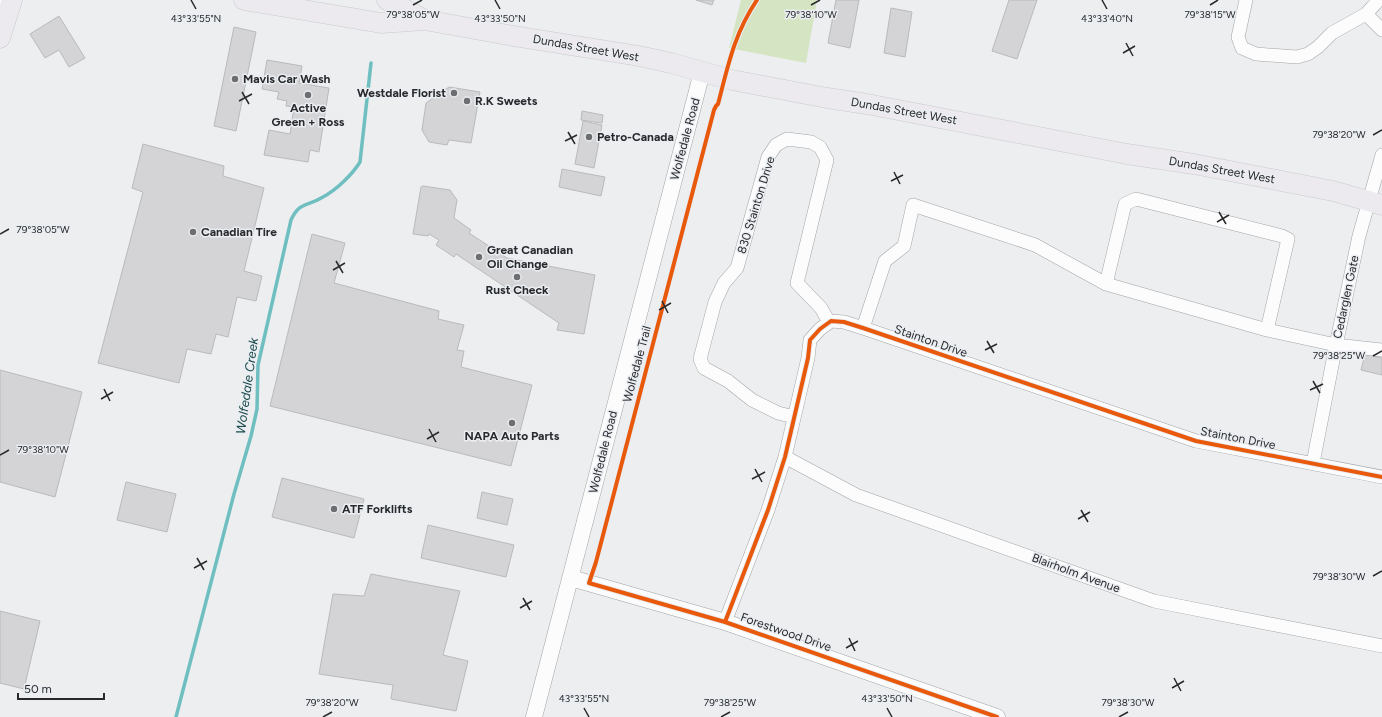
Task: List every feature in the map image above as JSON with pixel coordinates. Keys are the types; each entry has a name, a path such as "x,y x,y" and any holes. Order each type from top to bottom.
{"main road":[{"path":"0,38 12,0"},
{"name":"Dundas Street West","path":"244,0 381,23 425,20 639,56 671,63 732,80 867,104 1127,154 1194,164 1333,191 1376,203"},
{"name":"Dundas Street West","path":"387,0 425,20"}],"street":[{"path":"1246,0 1238,37 1242,48 1256,54 1297,57 1308,54 1318,47 1332,33 1366,14 1376,3 1376,0"},
{"path":"1366,14 1382,30"},
{"name":"Wolfedale Road","path":"534,717 702,72"},
{"name":"830 Stainton Drive","path":"794,417 778,413 752,400 728,381 704,368 700,359 715,302 724,283 737,268 768,157 776,145 787,139 811,142 820,147 827,160 797,283 821,308 829,322"},
{"name":"Cedarglen Gate","path":"1313,463 1359,236 1376,203 1382,155"},
{"path":"1106,284 1125,204 1136,199 1282,236 1288,239 1267,330"},
{"path":"863,328 885,261 904,246 913,205 1035,245 1106,284 1267,330 1336,346 1382,350"},
{"path":"725,622 768,510 785,457 808,358 810,340 829,322"},
{"name":"Stainton Drive","path":"829,322 844,322 863,328 1196,441 1382,477"},
{"name":"Blairholm Avenue","path":"785,457 856,495 1154,601 1382,646"},
{"name":"Forestwood Drive","path":"571,578 725,622 997,717"}],"green space":[{"path":"741,0 817,0 806,63 729,48"}],"building":[{"path":"696,0 714,0 712,5"},
{"path":"836,0 859,0 850,48 828,43"},
{"path":"1009,0 1037,0 1017,59 992,51"},
{"path":"891,8 912,12 905,57 884,53"},
{"path":"59,16 85,58 69,67 59,50 45,58 30,34"},
{"name":"Mavis Car Wash","path":"234,27 256,32 236,131 214,126"},
{"path":"267,60 302,66 299,83 329,88 319,152 310,150 308,162 264,155 269,130 290,134 294,107 286,106 287,101 277,99 279,92 262,89"},
{"path":"449,87 480,92 471,143 449,140 447,145 429,142 422,130 426,103"},
{"path":"582,111 603,115 602,123 581,120"},
{"path":"583,121 602,125 594,168 575,164"},
{"name":"Canadian Tire","path":"143,144 224,166 223,176 264,188 244,271 262,276 256,301 237,297 228,337 216,334 211,354 187,349 179,383 98,363 143,192 132,188"},
{"path":"562,169 605,177 601,196 559,187"},
{"path":"423,186 450,190 457,200 454,218 471,230 469,233 507,258 595,275 584,334 557,330 559,323 456,254 454,257 436,245 439,240 429,234 428,236 413,234 421,187"},
{"path":"312,234 345,243 334,283 439,311 438,319 464,325 457,350 464,351 461,367 532,385 511,466 270,406"},
{"path":"1365,354 1382,358 1382,375 1361,370"},
{"path":"0,370 82,392 55,497 0,482"},
{"path":"282,478 364,499 354,538 272,517"},
{"path":"126,482 176,494 167,532 117,520"},
{"path":"482,492 513,499 507,525 477,518"},
{"path":"428,525 514,545 506,577 421,558"},
{"path":"371,574 460,591 443,655 468,661 456,711 391,699 393,685 319,674 333,594 364,596"},
{"path":"0,611 40,621 24,689 0,683"}],"waterway":[{"name":"Wolfedale Creek","path":"176,717 234,494 251,436 257,409 258,365 291,220 294,214 301,207 323,197 338,186 353,172 360,162 371,63"}],"cycle path":[{"name":"Wolfedale Trail","path":"757,0 737,38 718,104 714,110 596,562 589,583 725,622 997,717"},
{"path":"725,622 768,510 785,457 808,358 810,340 820,329 831,321 844,322 863,328 1196,441 1382,477"}],"place":[{"name":"Mavis Car Wash","path":"235,79"},
{"name":"Westdale Florist","path":"454,93"},
{"name":"Active Green + Ross","path":"308,95"},
{"name":"R.K Sweets","path":"467,101"},
{"name":"Petro-Canada","path":"589,137"},
{"name":"Canadian Tire","path":"193,232"},
{"name":"Great Canadian Oil Change","path":"479,257"},
{"name":"Rust Check","path":"517,277"},
{"name":"NAPA Auto Parts","path":"512,423"},
{"name":"ATF Forklifts","path":"334,509"}]}
